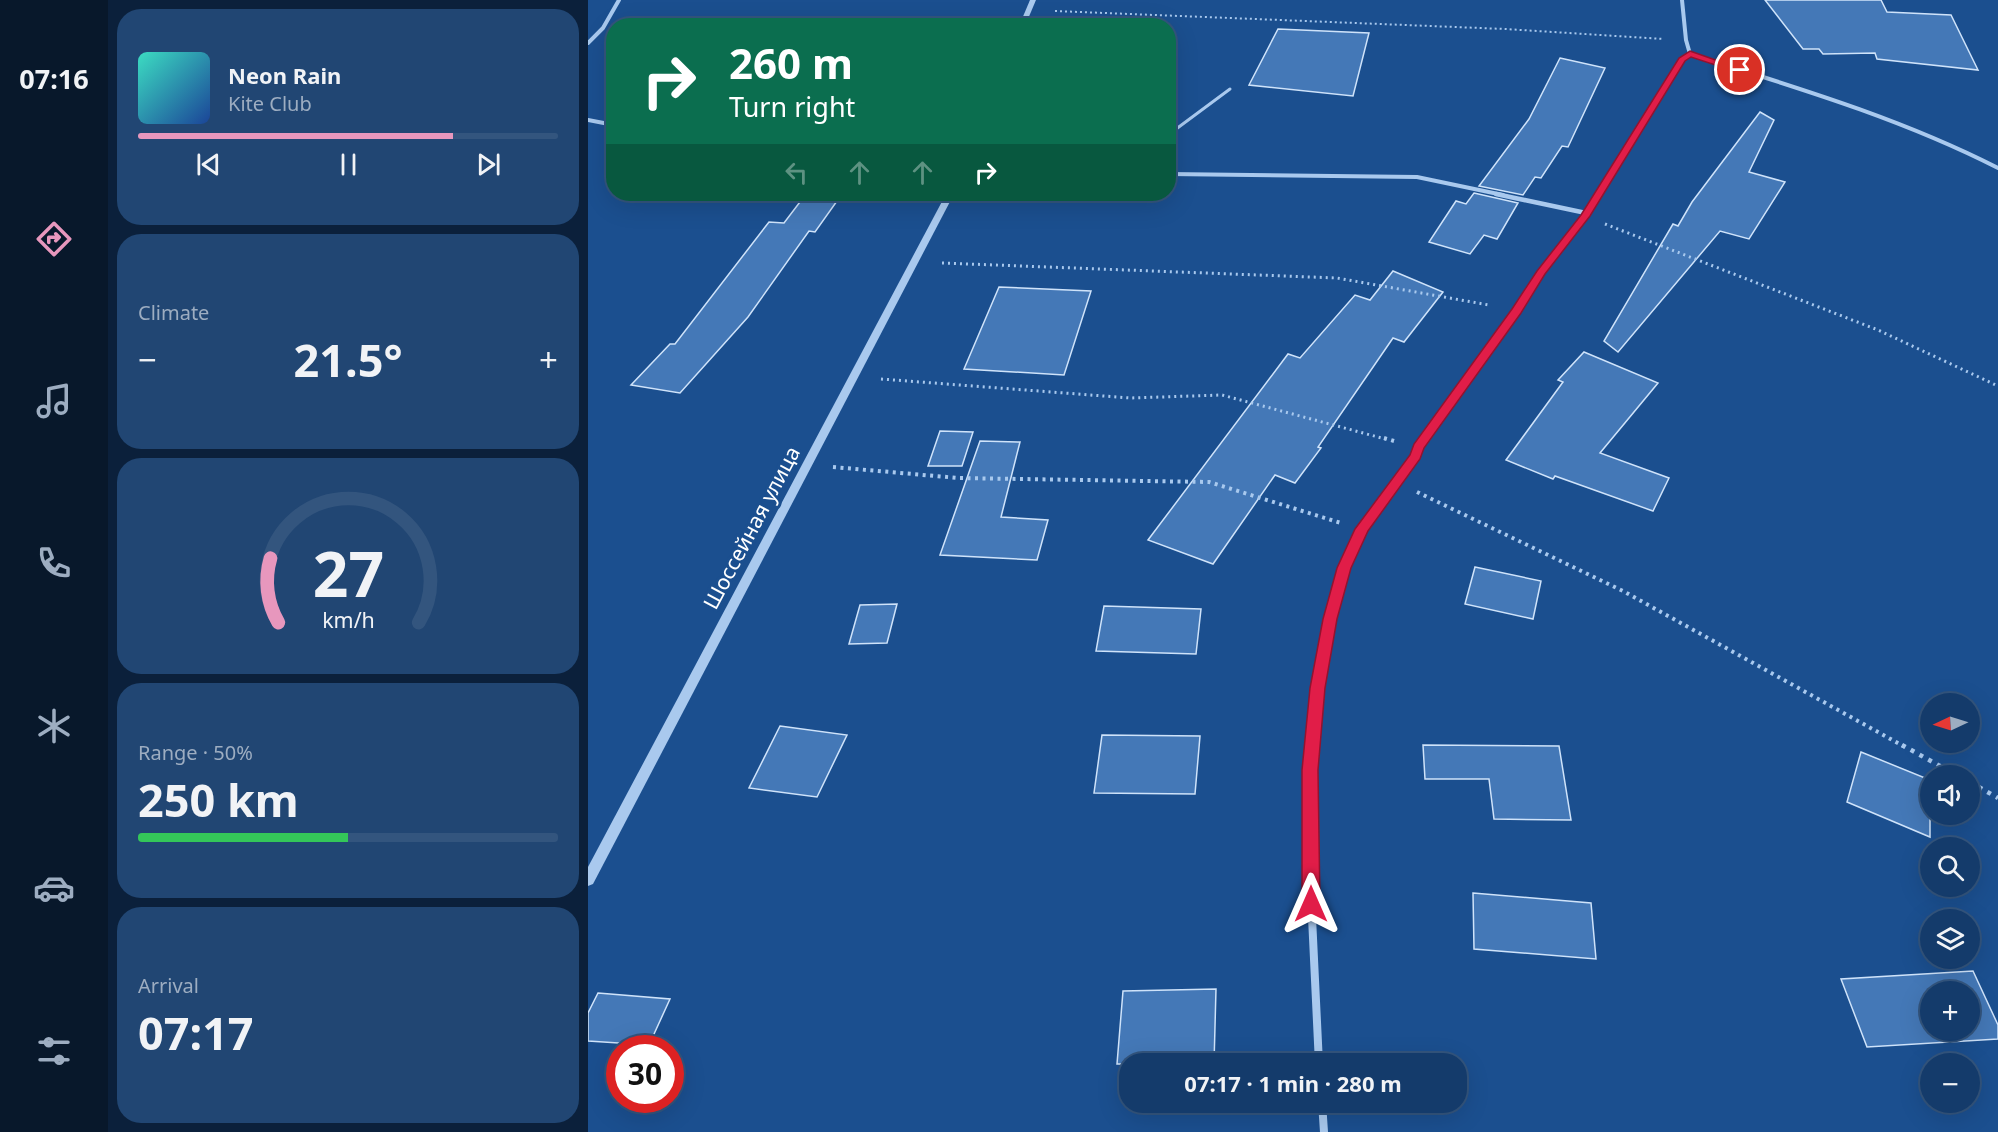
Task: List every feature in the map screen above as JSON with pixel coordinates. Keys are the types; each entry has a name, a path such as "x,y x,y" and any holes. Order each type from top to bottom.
{"street":[{"path":"609,18 619,0"},
{"path":"1026,18 1033,0"},
{"path":"1682,0 1686,40 1690,54"},
{"path":"588,43 606,23"},
{"path":"1690,54 1914,127 1998,168"},
{"path":"1318,1053 1311,950 1310,770 1317,688 1330,619 1344,568 1362,529 1416,456 1418,447 1517,310 1540,273 1586,214 1682,60 1690,54"},
{"path":"588,120 606,123"},
{"path":"1176,174 1417,177 1586,214"},
{"name":"Шоссейная улица","path":"588,880 946,201"},
{"path":"1323,1113 1324,1132"}],"lane":[{"path":"1176,129 1230,89"}],"path":[{"path":"1029,10 1493,28 1686,40"},
{"path":"1586,214 1878,330 1998,386"},
{"path":"913,262 1337,278 1517,310"},
{"path":"854,377 1130,398 1222,395 1418,447"},
{"path":"807,465 958,478 1209,482 1362,529"},
{"path":"1396,481 1623,591 1939,765"},
{"path":"1980,788 1998,798"}],"building":[{"path":"1765,0 1881,0 1887,12 1951,15 1978,70 1877,59 1875,53 1823,54 1819,49 1803,49"},
{"path":"1278,29 1369,33 1353,96 1249,85"},
{"path":"1560,58 1605,68 1568,147 1562,146 1541,178 1535,177 1523,195 1479,186 1529,119"},
{"path":"1760,112 1774,120 1749,172 1785,182 1749,239 1720,231 1618,352 1604,341 1673,224 1678,226 1692,202"},
{"path":"1474,193 1518,203 1497,239 1484,235 1470,254 1429,242 1456,201 1466,204"},
{"path":"801,201 837,201 815,232 809,231 748,317 680,393 631,385 670,344 675,344 769,222 784,223"},
{"path":"1393,271 1443,292 1404,342 1393,338 1318,447 1321,448 1295,483 1275,475 1213,564 1148,540 1288,354 1300,358 1355,295 1370,300"},
{"path":"999,287 1091,291 1064,375 964,369"},
{"path":"1584,352 1658,383 1600,453 1669,478 1653,511 1555,476 1553,479 1506,460 1563,382 1558,380"},
{"path":"940,431 973,432 962,466 928,466"},
{"path":"980,441 1020,442 1001,517 1048,520 1037,560 940,555"},
{"path":"1475,567 1541,581 1533,619 1465,604"},
{"path":"897,604 887,643 849,644 860,605"},
{"path":"1104,606 1201,609 1196,654 1096,651"},
{"path":"780,726 847,735 817,797 749,788"},
{"path":"1102,735 1200,736 1195,794 1094,793"},
{"path":"1423,745 1559,746 1571,820 1494,819 1489,779 1425,779"},
{"path":"1861,752 1920,776 1920,825 1930,825 1930,837 1847,802"},
{"path":"1473,893 1591,903 1596,959 1474,949"},
{"path":"1973,971 1978,981 1920,981 1920,1041 1965,1041 1867,1047 1841,979"},
{"path":"1980,986 1998,1025 1998,1039 1980,1040"},
{"path":"1216,989 1214,1053 1119,1053 1119,1064 1117,1064 1123,991"},
{"path":"598,993 670,999 654,1035 606,1035 606,1042 588,1041 588,1013"}],"route":[{"path":"1311,904 1310,770 1317,688 1330,619 1344,568 1362,529 1416,456 1418,447 1517,310 1540,273 1585,216 1682,60 1690,54 1740,70"}]}
